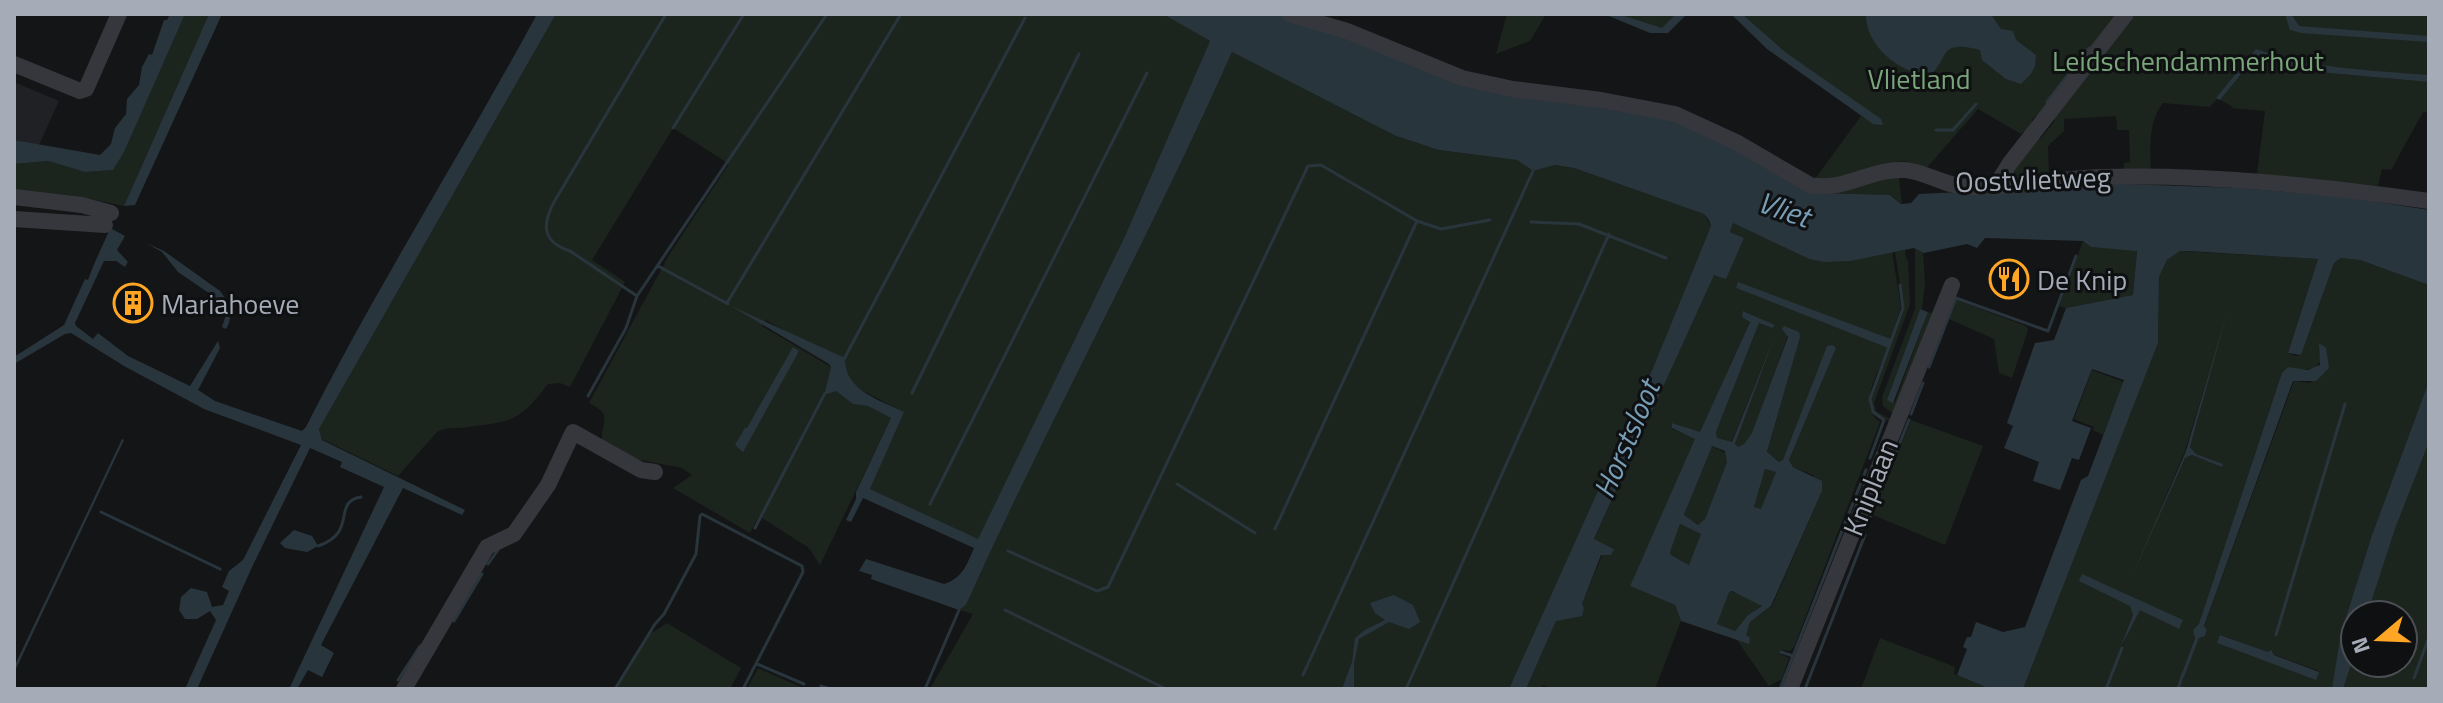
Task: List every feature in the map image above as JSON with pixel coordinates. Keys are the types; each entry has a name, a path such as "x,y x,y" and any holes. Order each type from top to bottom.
{"street":[{"path":"14,64 80,91 86,89 119,14"},
{"name":"Oostvlietweg","path":"1289,14 1347,31 1462,78 1675,114 1736,142 1810,185 1829,187 1881,172 1902,170 1965,187 2101,177 2200,178 2317,186 2429,201"},
{"path":"1996,185 2126,14"},
{"path":"14,197 82,205 108,219 14,219"},
{"name":"Kniplaan","path":"1790,689 1952,285"},
{"path":"404,689 487,547 514,534 548,485 573,432 590,423"},
{"path":"573,432 641,470 655,472"}],"shaded area":[{"path":"14,82 59,101 39,145 14,140"}],"green space":[{"path":"185,14 209,14 124,206 75,196 14,190 14,164 48,161 85,172 113,170"},
{"path":"556,14 1164,14 1210,41 1125,236 978,540 870,489 903,412 853,384 845,367 766,320 762,326 831,367 825,390 787,463 826,394 836,391 853,404 868,406 891,418 820,565 809,548 759,516 750,533 673,488 692,475 682,468 636,459 602,440 604,415 589,403 669,255 729,164 673,128 592,260 625,282 570,387 560,383 548,384 530,405 506,421 437,432 398,476 322,439 319,429"},
{"path":"1507,14 1546,14 1530,41 1496,54"},
{"path":"1610,14 1682,14 1657,32"},
{"name":"Vlietland","path":"1735,14 2122,14 2037,121 2036,115 2032,120 2032,128 2027,134 2021,134 1978,109 1924,171 1905,161 1899,162 1898,166 1812,183 1861,116 1864,118 1866,115"},
{"name":"Leidschendammerhout","path":"2136,14 2429,14 2429,78 2328,70 2257,53 2210,107 2163,103 2152,127 2151,173 2124,172 2124,163 2130,162 2129,130 2117,130 2116,116 2064,119 2064,131 2048,146 2049,176 2023,178 2012,175 2011,170 2037,136 2040,139 2054,122 2051,120"},
{"path":"1232,52 1396,136 1439,150 1517,160 1533,171 1555,165 1574,168 1704,214 1711,226 1653,368 1509,689 930,689 973,614 959,610 966,605"},
{"path":"2259,56 2307,71 2429,82 2429,113 2423,112 2391,170 2382,169 2378,186 2257,174 2265,111 2231,108 2220,100"},
{"path":"1891,174 1899,178 1902,204 1890,195 1821,193"},
{"path":"1733,223 1809,259 1834,262 1892,252 1901,307 1891,339 1738,283 1736,288 1888,348 1870,397 1873,415 1880,422 1794,647 1790,651 1781,650 1780,654 1789,658 1782,679 1769,686 1737,640 1730,638 1749,643 1745,635 1750,622 1772,606 1822,491 1813,475 1793,467 1789,460 1836,348 1780,462 1767,453 1800,336 1788,335 1753,432 1738,447 1735,444 1767,355 1731,443 1717,438 1716,432 1759,323 1772,328 1774,325 1744,311 1750,321 1700,433 1672,423 1672,429 1696,438 1630,586 1675,605 1681,621 1655,689 1553,689 1543,685 1541,689 1526,689 1556,621 1584,608 1582,604 1602,555 1611,555 1613,548 1594,540 1714,274 1726,278 1744,238 1730,232"},
{"path":"2083,241 2091,247 2137,250 2133,295 2066,308 2059,306"},
{"path":"1915,249 1923,251 1925,283 1922,309 1887,400 1895,402 1928,312 1937,315 1892,413 1883,406 1882,397 1915,309"},
{"path":"1905,250 1910,304 1874,403 1876,411 1890,422 1874,412 1871,399 1904,309 1895,252"},
{"path":"2180,251 2318,259 2288,353 2296,356 2301,355 2334,263 2342,258 2360,260 2429,285 2429,381 2352,599 2339,599 2339,649 2332,689 2179,689 2199,638 2206,635 2204,627 2294,381 2310,383 2329,368 2318,348 2321,360 2316,368 2299,370 2288,367 2177,689 2023,689 2158,343 2159,277 2167,260","holes":["2214,357 2190,447 2196,454 2222,464 2192,455 2185,458 2157,517 2185,451","2082,575 2124,593 2179,629 2140,609 2109,681 2133,613 2130,605","2221,635 2319,671 2316,679 2217,643"]},
{"path":"1957,300 2026,326 2028,330 2012,378 1999,373 1994,339 1949,319"},
{"path":"2092,370 2124,382 2103,435 2093,430 2094,427 2074,419"},
{"path":"1911,420 1983,446 1945,545 1873,515"},
{"path":"2429,442 2429,689 2343,689 2346,679 2419,679 2419,599 2372,599"},
{"path":"1711,446 1728,454 1727,462 1705,519 1699,525 1684,516"},
{"path":"1765,469 1776,472 1761,510 1754,507"},
{"path":"1680,524 1702,534 1689,565 1671,555 1670,551"},
{"path":"1729,591 1762,606 1748,615 1735,631 1717,624"},
{"path":"667,623 741,668 730,689 616,689 650,634"},
{"path":"1880,638 1955,667 1954,674 1990,689 1861,689"},
{"path":"758,668 803,688 747,689"}],"water":[{"path":"170,14 185,14 124,152 113,170 85,172 48,161 14,164 14,140 100,155 111,144 115,128 126,114 127,99 139,85 142,67 149,54 152,55 164,20"},
{"path":"209,14 222,14 135,205 124,206"},
{"path":"537,14 556,14 319,429 322,440 465,510 462,515 403,488 321,645 334,653 322,677 308,670 297,689 289,689 384,487 340,467 342,462 310,448 197,689 185,689 216,620 210,611 197,619 185,619 179,610 181,597 191,588 207,592 212,607 223,605 229,591 222,587 229,571 243,560 301,445 204,409 71,333 14,364 14,357 64,325 85,279 88,280 110,228 125,236 117,250 128,262 125,267 116,261 104,261 76,326 93,339 98,333 128,356 190,386 218,341 220,348 198,390 215,401 302,431"},
{"path":"1163,14 1277,14 1328,30 1461,83 1666,119 1704,132 1821,193 1890,195 1901,204 1911,203 1919,194 2124,184 2239,188 2339,196 2429,210 2429,285 2360,260 2341,258 2334,263 2301,355 2288,353 2318,259 2180,251 2167,260 2159,277 2158,343 2023,689 1990,689 1957,675 1967,649 1963,647 1967,637 1971,637 1976,622 2003,632 2025,627 2081,480 2088,476 2124,380 2092,369 2072,421 2091,428 2079,460 2072,458 2060,490 2033,481 2039,462 2004,448 2013,426 2007,423 2035,343 2054,340 2066,308 2133,295 2137,251 2091,247 2083,241 1985,238 1977,248 1967,244 1924,253 1914,248 1850,261 1825,262 1809,259 1733,223 1730,232 1744,238 1726,279 1714,275 1594,539 1614,549 1611,555 1601,555 1582,604 1582,616 1556,621 1526,689 1509,689 1653,368 1711,226 1709,220 1704,214 1574,168 1555,165 1533,171 1517,160 1439,150 1396,136 1232,52 966,605 959,610 871,579 872,575 859,571 866,559 944,584 960,574 974,548 863,498 851,522 846,520 891,418 868,406 853,404 836,391 824,395 831,367 829,364 731,306 845,358 846,369 857,386 904,412 870,489 978,539 1125,236 1210,41"},
{"path":"1604,14 1618,14 1662,28 1676,14 1687,14 1668,33 1650,33"},
{"path":"1731,14 1742,14 1785,52 1881,119 1883,125 1873,124 1767,49"},
{"path":"1866,14 1992,16 2001,29 2013,31 2016,40 2036,55 2035,66 2021,84 2006,79 1982,60 1980,50 1957,47 1946,53 1928,77 1917,74 1896,63 1878,47 1867,26"},
{"path":"2285,14 2291,14 2299,26 2429,36 2429,42 2301,33 2290,30"},
{"path":"2256,49 2320,65 2429,75 2429,82 2307,71 2259,56 2220,100 2216,98"},
{"path":"146,243 164,251 220,291 229,309 230,319 226,329 222,327 226,315 222,302 178,272 162,252"},
{"path":"1738,282 1891,339 1888,348 1736,288"},
{"path":"1920,309 1928,312 1893,403 1887,400"},
{"path":"2228,309 2190,447 2196,454 2223,464 2222,467 2192,455 2185,458 2129,583 2186,451"},
{"path":"1743,311 1775,325 1772,328 1759,323 1716,432 1717,438 1732,442 1774,338 1735,444 1738,447 1744,444 1752,433 1788,337 1782,329 1784,326 1799,332 1800,337 1767,452 1779,462 1783,460 1827,346 1836,348 1789,460 1793,467 1822,481 1822,491 1771,606 1750,622 1746,635 1750,638 1749,644 1681,621 1675,605 1630,586 1695,439 1672,428 1672,423 1700,432 1750,322 1742,317","holes":["1712,446 1725,451 1727,462 1705,519 1698,525 1684,515","1765,469 1776,472 1761,509 1754,507","1680,524 1701,534 1689,565 1670,552","1729,592 1762,606 1748,615 1735,631 1717,624"]},
{"path":"2319,343 2326,348 2329,368 2316,381 2293,381 2204,626 2207,630 2205,636 2199,638 2184,677 2181,676 2195,638 2193,630 2199,624 2282,373 2288,367 2308,370 2320,365"},
{"path":"793,347 799,351 743,452 735,445"},
{"path":"2429,381 2429,442 2372,599 2352,599"},
{"path":"124,440 14,673 14,667"},
{"path":"294,530 312,536 318,546 307,552 285,548 280,543"},
{"path":"2082,574 2183,620 2179,629 2140,610 2120,649 2133,614 2130,606 2079,581"},
{"path":"1394,595 1413,605 1420,622 1409,629 1389,622 1359,639 1354,664 1354,689 1342,689 1352,662 1355,638 1385,620 1375,613 1370,603"},
{"path":"2220,635 2268,652 2271,650 2274,655 2319,672 2316,680 2217,643"},
{"path":"2339,645 2339,679 2346,679 2343,689 2332,689"}],"waterway":[{"path":"588,396 626,328 637,296 554,243 549,238 546,225 554,202 666,14"},
{"path":"673,128 744,14"},
{"path":"637,296 827,14"},
{"path":"727,303 901,14"},
{"path":"843,361 1025,18"},
{"path":"2047,102 2089,48"},
{"path":"912,393 1079,54"},
{"path":"930,504 1147,73"},
{"path":"1936,130 1953,130 1976,104"},
{"path":"1008,551 1097,591 1108,587 1308,166 1321,165 1417,221 1441,229 1490,220"},
{"path":"1303,675 1533,171"},
{"path":"1275,529 1417,221"},
{"path":"1531,222 1579,224 1666,258"},
{"path":"1406,689 1609,234"},
{"path":"1929,367 1956,298 2048,331 2076,256"},
{"path":"658,266 728,304"},
{"path":"1870,458 1884,420 1873,412 1870,399 1903,308 1900,285"},
{"path":"1911,414 1923,383"},
{"path":"755,528 825,393"},
{"path":"2276,635 2345,404"},
{"path":"1870,517 1909,420"},
{"path":"1780,689 1866,470"},
{"path":"1177,484 1255,533"},
{"path":"318,546 338,533 347,505 361,497"},
{"path":"101,512 220,569"},
{"path":"615,689 664,614 696,554 702,514 802,566 803,572 743,689"},
{"path":"1805,689 1865,535"},
{"path":"488,564 498,550"},
{"path":"454,621 482,574"},
{"path":"925,689 959,610"},
{"path":"1005,610 1166,689"},
{"path":"2419,664 2429,637"},
{"path":"398,680 420,646"},
{"path":"2106,689 2122,648"},
{"path":"1781,652 1793,656"},
{"path":"757,664 804,684"},
{"path":"2178,689 2183,674"},
{"path":"821,686 830,689"}],"place":[{"name":"De Knip","path":"2009,279"},
{"name":"Mariahoeve","path":"133,303"}],"water label":[{"name":"Vliet","path":"1784,209"},
{"name":"Horstsloot","path":"1626,439"}]}
